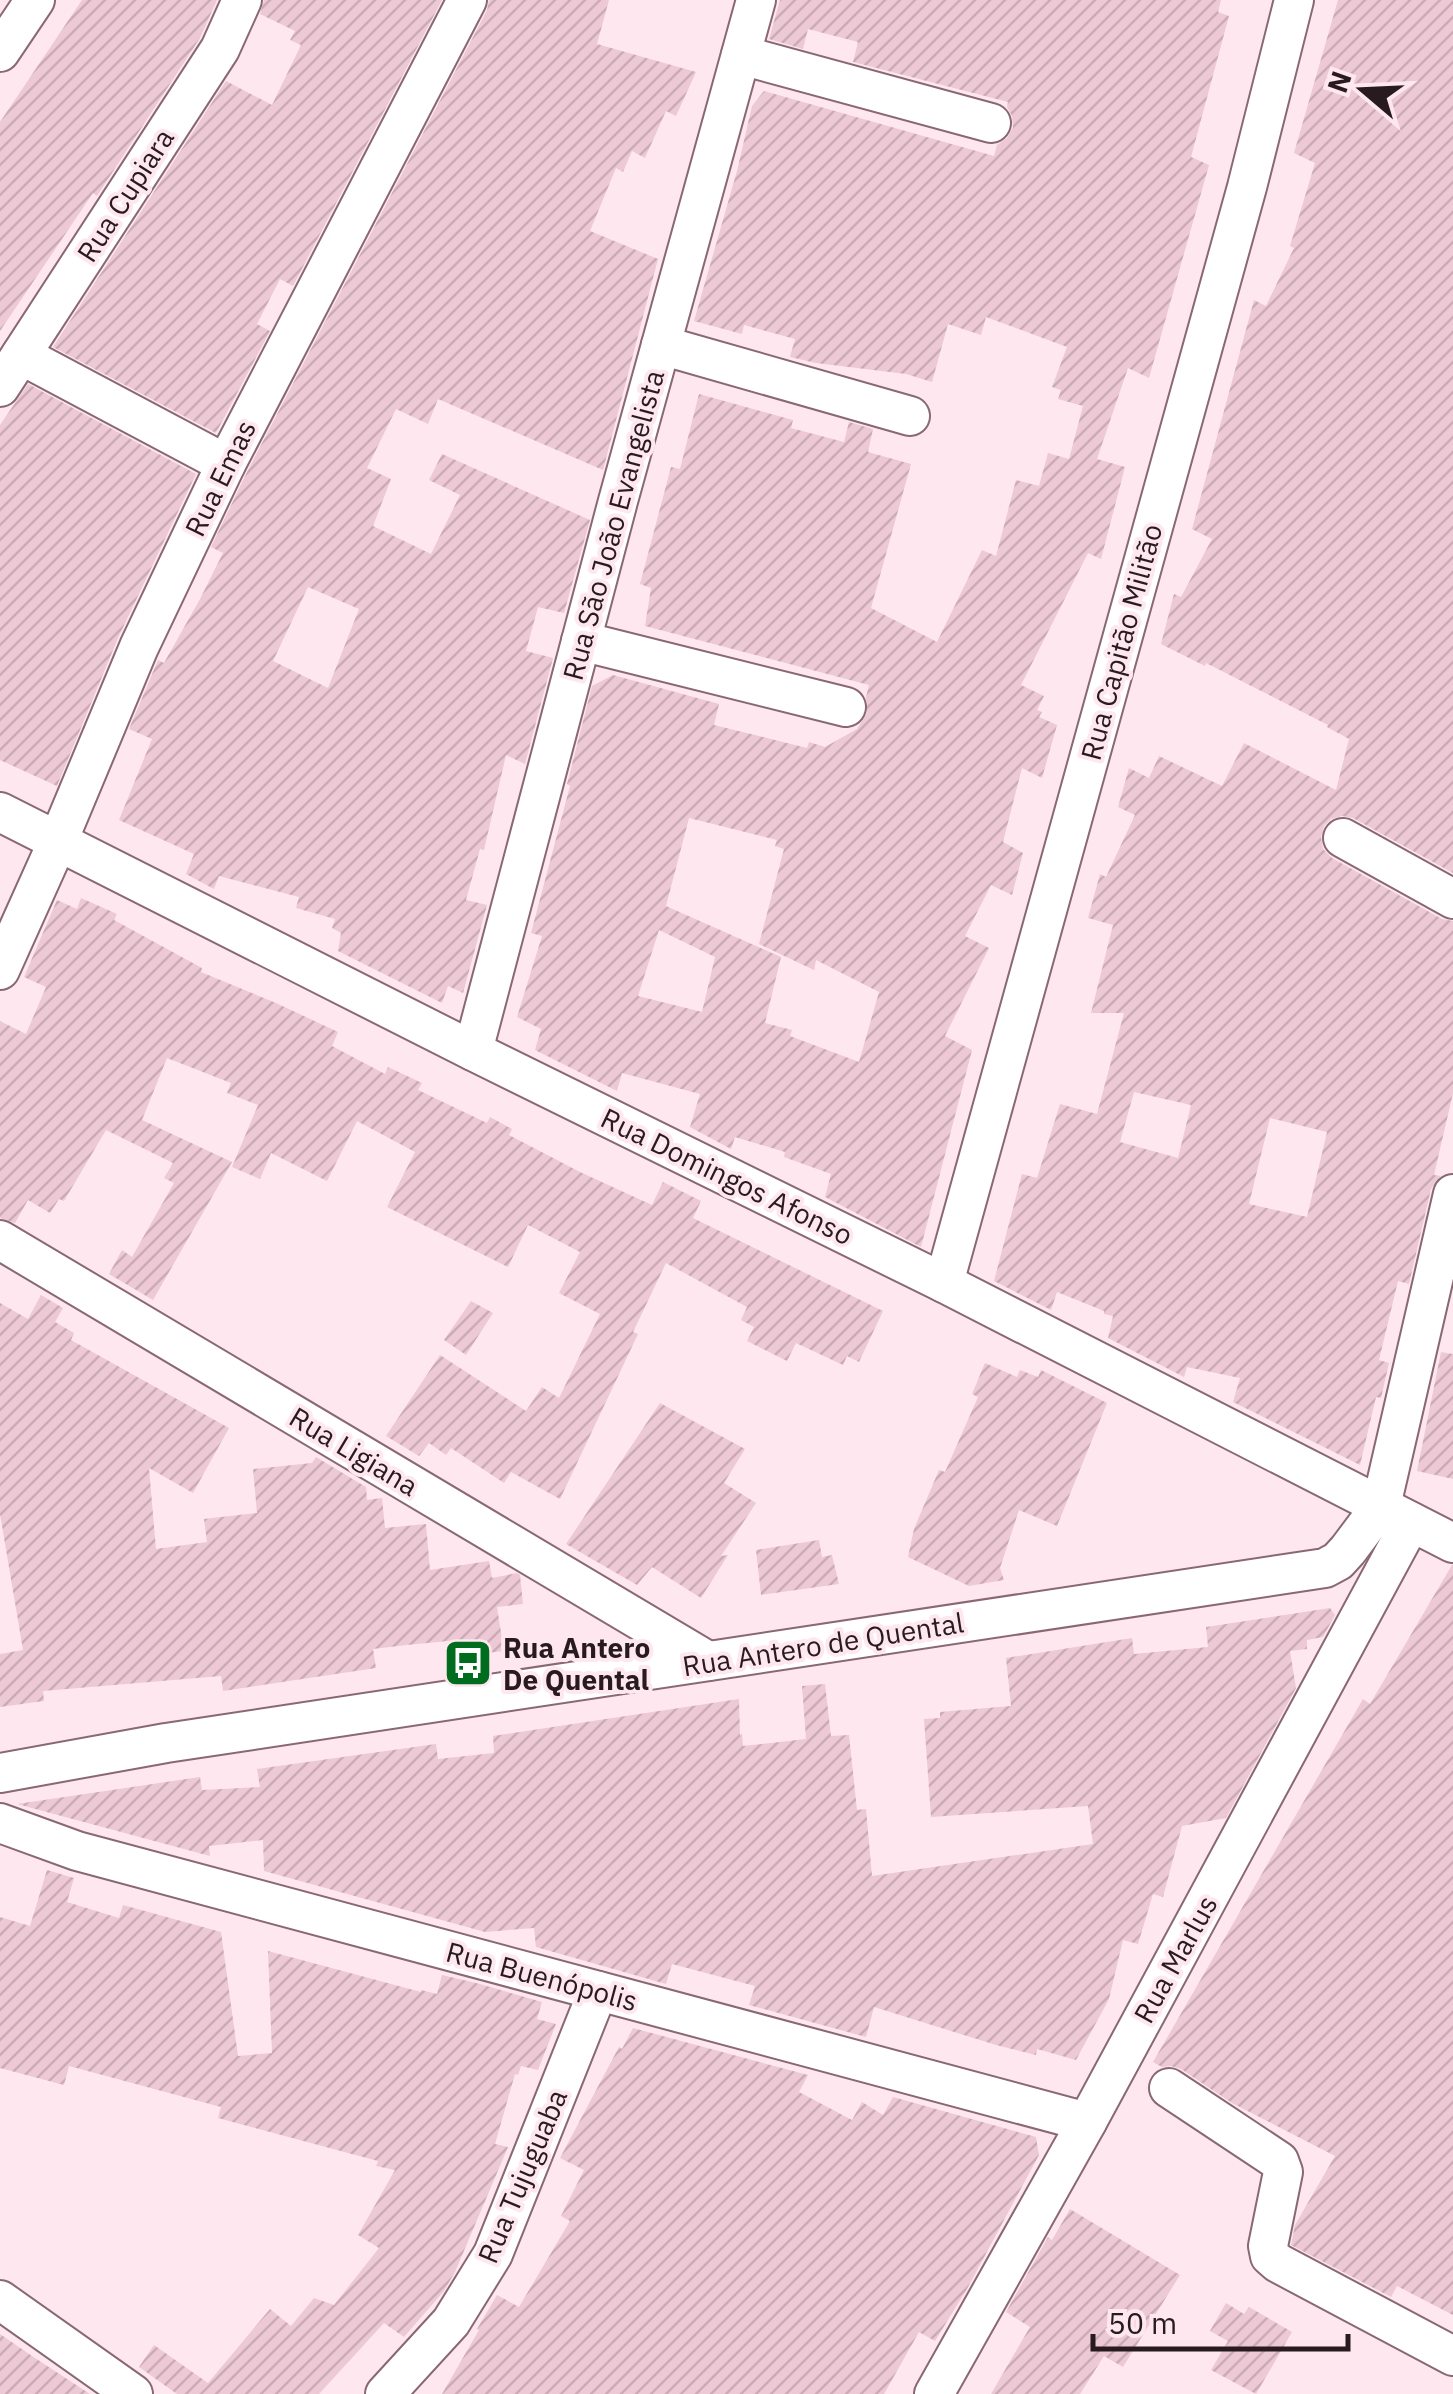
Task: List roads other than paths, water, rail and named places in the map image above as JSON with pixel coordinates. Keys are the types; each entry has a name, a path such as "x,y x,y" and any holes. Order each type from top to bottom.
{"street":[{"path":"0,52 35,0"},
{"name":"Rua Cupiara","path":"0,387 220,48 242,0"},
{"name":"Rua Emas","path":"0,970 139,647 226,464 467,0"},
{"name":"Rua São João Evangelista","path":"474,1050 756,0"},
{"name":"Rua Capitão Militão","path":"944,1284 1247,187 1294,0"},
{"path":"741,54 990,122"},
{"path":"661,345 910,416"},
{"path":"21,355 226,464"},
{"path":"581,641 846,707"},
{"name":"Rua Domingos Afonso","path":"0,812 1453,1543"},
{"path":"1343,838 1453,899"},
{"path":"1396,1514 1453,1194"},
{"name":"Rua Ligiana","path":"0,1240 708,1661"},
{"name":"Rua Antero de Quental","path":"0,1773 166,1742 1325,1568 1396,1514"},
{"name":"Rua Marlus","path":"934,2394 1087,2122 1396,1514"},
{"name":"Rua Buenópolis","path":"0,1823 77,1851 1087,2122"},
{"name":"Rua Tujuguaba","path":"385,2394 451,2322 493,2254 598,1991"},
{"path":"1169,2088 1278,2162 1283,2172 1268,2246 1270,2256 1453,2356"},
{"path":"0,2300 133,2394"}],"place":[{"name":"Rua Antero De Quental","path":"468,1663"}]}
